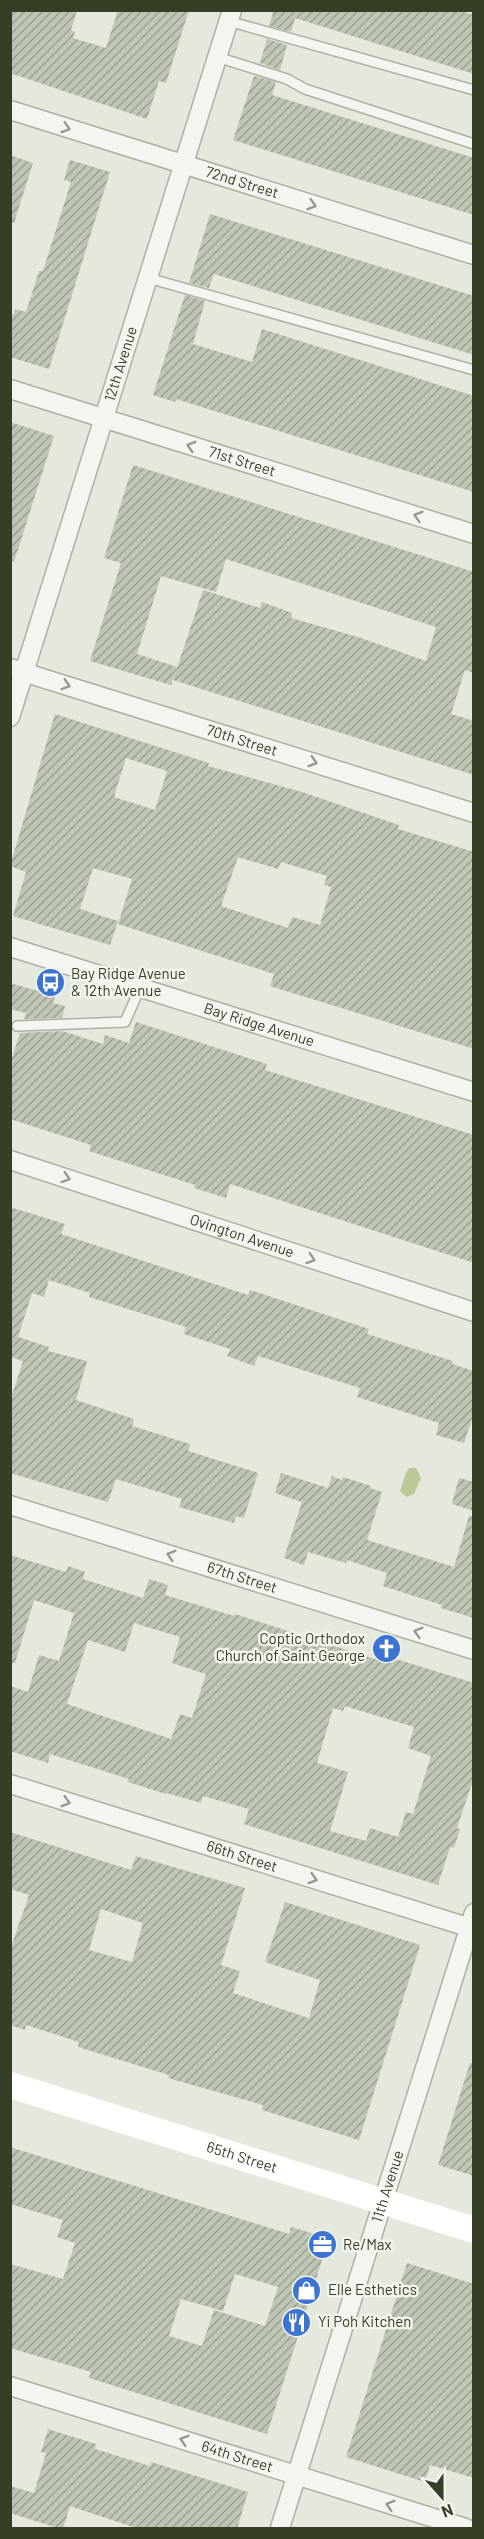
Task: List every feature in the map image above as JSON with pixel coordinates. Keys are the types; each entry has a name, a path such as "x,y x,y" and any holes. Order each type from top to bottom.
{"main road":[{"name":"65th Street","path":"10,2085 474,2230"}],"street":[{"name":"12th Avenue","path":"10,717 18,670 105,418 230,16"},
{"name":"72nd Street","path":"10,110 474,255"},
{"name":"71st Street","path":"10,389 474,534"},
{"name":"70th Street","path":"18,670 474,813"},
{"name":"Bay Ridge Avenue","path":"10,947 474,1092"},
{"name":"Ovington Avenue","path":"10,1160 474,1312"},
{"name":"67th Street","path":"10,1505 474,1650"},
{"name":"66th Street","path":"10,1784 472,1923"},
{"name":"11th Avenue","path":"280,2529 472,1923"},
{"name":"64th Street","path":"10,2386 466,2529"}],"lane":[{"path":"230,16 474,90"},
{"path":"217,57 287,79 305,89 474,144"},
{"path":"148,278 474,370"},
{"path":"17,1026 125,1022 140,988"}],"shaded area":[{"path":"410,1468 416,1468 421,1478 414,1494 406,1497 400,1491 406,1472"}],"building":[{"path":"10,10 77,10 71,30 75,32 73,38 106,48 118,10 189,10 166,83 159,81 147,119 10,73"},
{"path":"274,10 458,10 474,15 474,74 295,18 291,32 269,26"},
{"path":"267,39 287,45 280,70 260,63"},
{"path":"254,76 276,82 272,95 474,158 474,215 233,140"},
{"path":"10,155 33,163 14,223 10,222"},
{"path":"70,160 110,172 49,369 10,357 10,314 14,315 15,309 26,312 39,271 43,271 71,182 64,180"},
{"path":"210,214 474,296 474,355 214,274 209,288 189,283"},
{"path":"185,295 205,301 193,344 252,362 262,329 474,396 474,492 176,399 175,402 153,395"},
{"path":"10,422 54,436 14,562 10,561"},
{"path":"133,465 474,572 474,673 465,670 451,714 474,721 474,775 173,680 203,590 260,608 262,602 292,613 291,618 358,637 426,661 436,627 226,559 216,592 161,576 137,654 177,667 171,685 90,661 121,563 104,558"},
{"path":"55,714 209,763 208,766 302,792 399,825 398,829 474,852 474,1049 270,986 274,974 118,924 132,879 93,868 80,909 118,921 110,945 13,916 26,872 10,866","holes":["126,758 167,771 155,810 114,797","238,857 278,869 281,862 327,876 324,885 331,887 320,925 292,917 288,928 221,906"]},
{"path":"10,983 55,996 53,1003 65,1006 62,1018 24,1019 26,1013 10,1009"},
{"path":"136,1022 267,1064 265,1070 474,1135 474,1263 230,1184 226,1198 194,1188 195,1185 89,1151 91,1145 10,1119 10,1064 20,1033 62,1031 103,1044 105,1035 129,1043"},
{"path":"10,1207 65,1224 61,1234 248,1295 250,1290 369,1329 367,1334 453,1361 452,1364 474,1371 474,1413 464,1443 436,1435 439,1423 357,1397 360,1388 258,1356 254,1366 227,1356 230,1349 184,1334 186,1327 89,1297 90,1293 49,1280 44,1297 32,1293 18,1337 49,1347 48,1351 87,1361 76,1400 134,1419 132,1426 190,1444 188,1451 258,1473 244,1518 236,1516 234,1523 179,1507 182,1499 116,1479 108,1502 10,1473 10,1401 23,1361 10,1357"},
{"path":"281,1473 328,1488 332,1476 371,1486 370,1488 382,1492 367,1540 454,1567 469,1516 474,1517 474,1618 383,1586 387,1573 347,1560 346,1563 308,1552 304,1565 284,1558 302,1502 275,1493"},
{"path":"459,1478 474,1482 474,1511 452,1504"},
{"path":"10,1555 66,1572 68,1566 85,1572 83,1579 143,1598 149,1579 168,1585 165,1595 234,1616 235,1614 381,1661 383,1655 474,1683 474,1777 457,1828 460,1829 454,1848 450,1847 438,1885 244,1824 249,1809 203,1796 201,1803 166,1794 128,1782 129,1779 50,1754 48,1763 10,1751 10,1686 28,1692 39,1655 59,1661 74,1613 34,1600 15,1663 10,1663","holes":["134,1623 180,1637 172,1663 206,1674 192,1718 180,1714 171,1739 67,1704 88,1640 125,1652","345,1706 414,1727 408,1748 431,1756 413,1814 406,1812 398,1837 370,1828 366,1841 330,1831 348,1772 317,1763 333,1708 343,1711"]},
{"path":"10,1832 131,1870 136,1856 245,1888 221,1965 240,1971 233,1993 309,2018 320,1980 265,1962 285,1902 420,1945 359,2140 262,2110 263,2105 168,2078 169,2075 78,2047 79,2042 26,2025 25,2030 10,2025 10,1950 29,1895 10,1889","holes":["101,1909 143,1923 132,1962 89,1950"]},
{"path":"470,2063 474,2064 474,2176 438,2165"},
{"path":"10,2147 289,2234 291,2227 329,2238 267,2434 89,2378 91,2372 10,2348 10,2264 63,2279 75,2243 57,2237 63,2220 10,2204","holes":["235,2274 278,2287 265,2326 214,2310 202,2346 169,2336 181,2299 223,2311"]},
{"path":"407,2263 474,2284 474,2478 430,2465 425,2482 346,2457"},
{"path":"48,2429 96,2444 95,2449 150,2466 151,2462 248,2492 237,2529 139,2529 70,2506 63,2529 61,2529 10,2513 10,2486 34,2493 46,2453 41,2452"}],"place":[{"name":"Bay Ridge Avenue & 12th Avenue","path":"50,983"},
{"name":"Coptic Orthodox Church of Saint George","path":"386,1648"},
{"name":"Re/Max","path":"322,2245"},
{"name":"Elle Esthetics","path":"307,2290"},
{"name":"Yi Poh Kitchen","path":"297,2322"}]}
